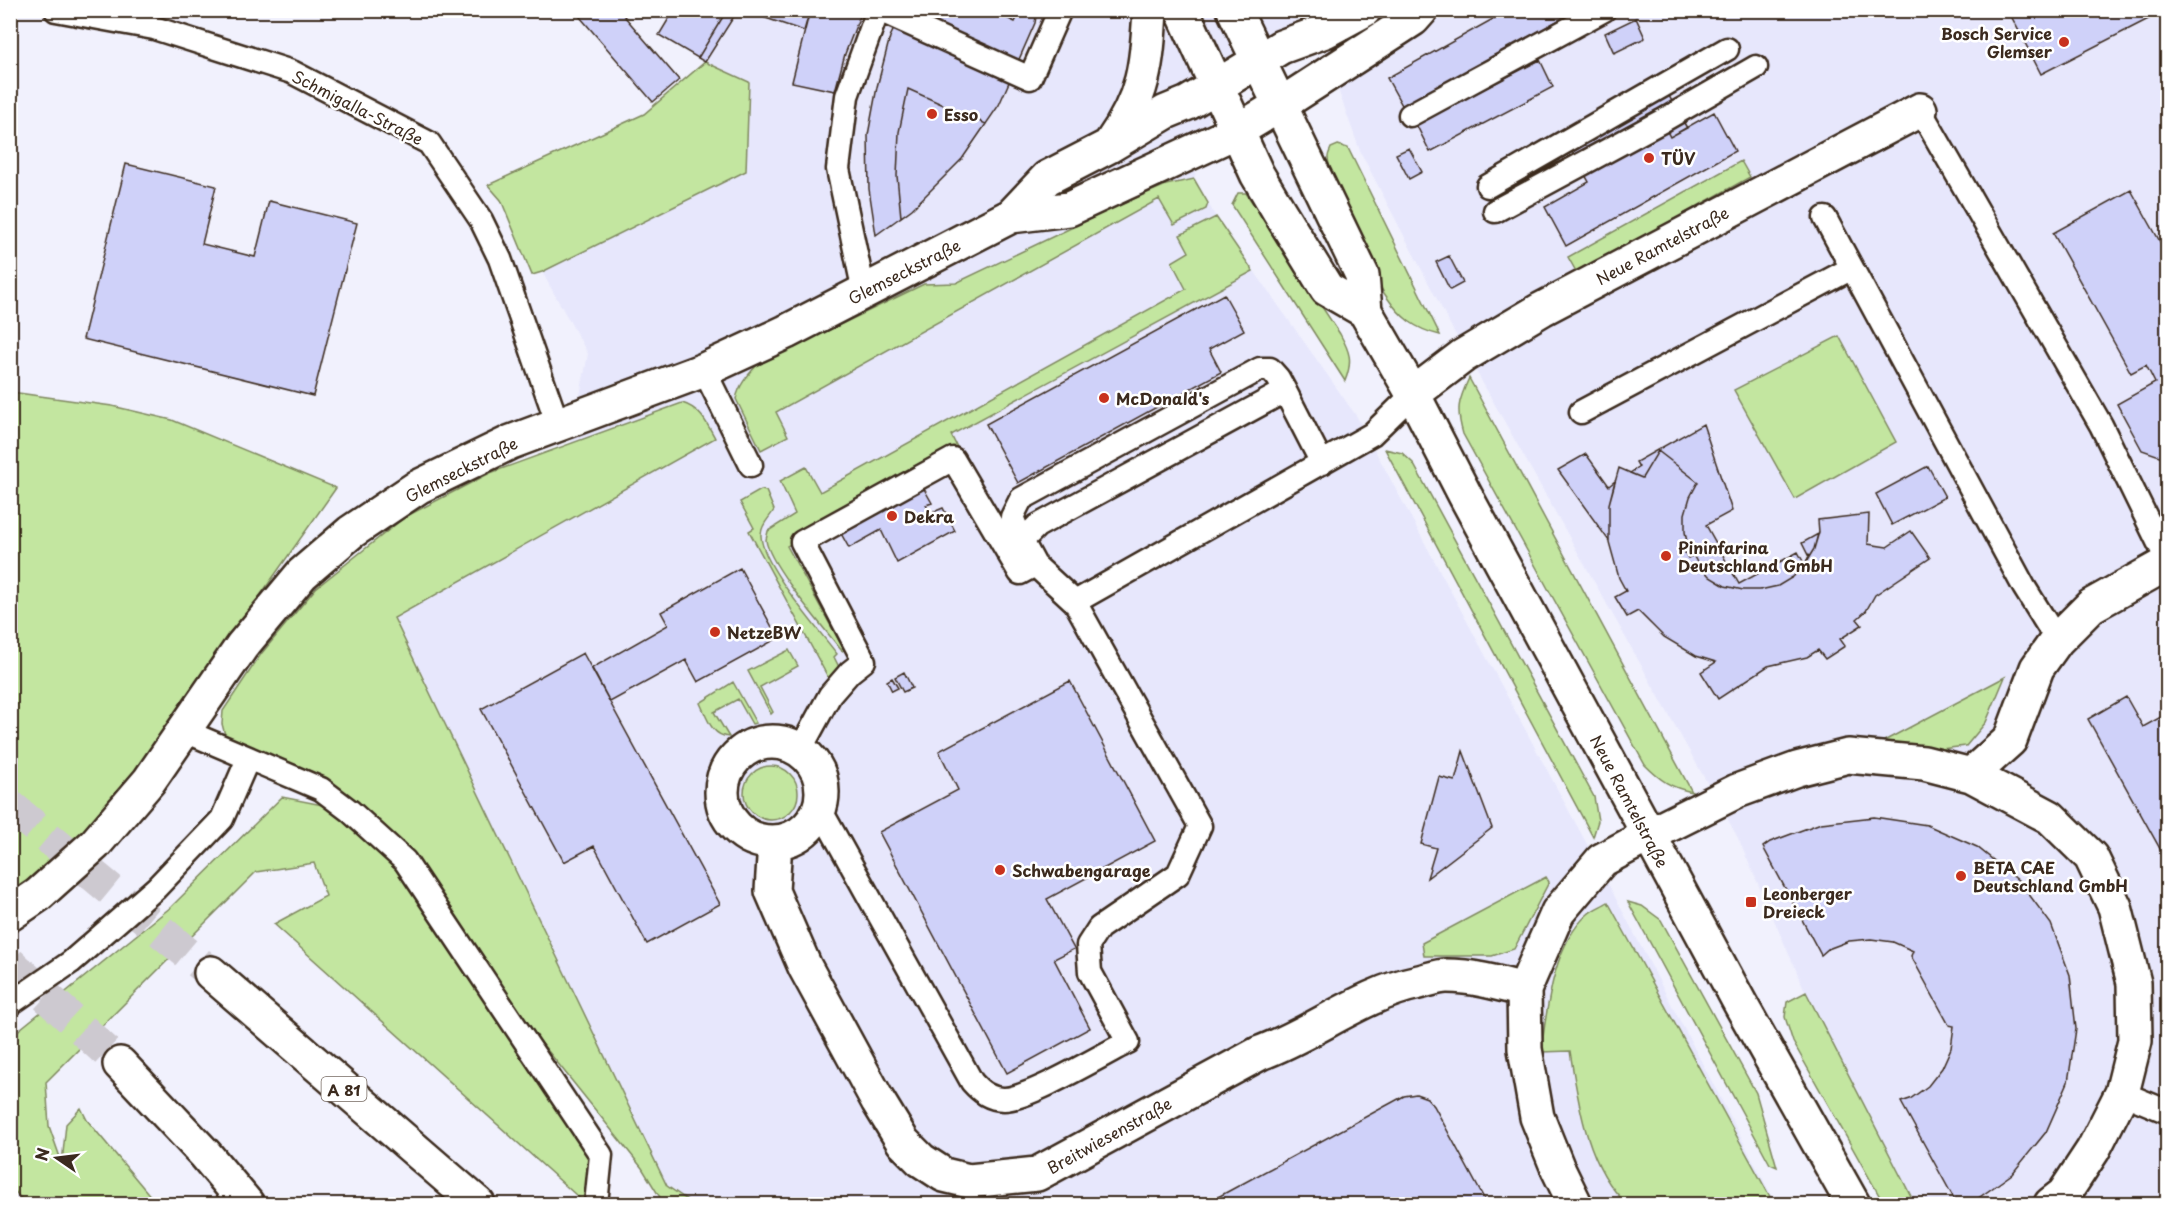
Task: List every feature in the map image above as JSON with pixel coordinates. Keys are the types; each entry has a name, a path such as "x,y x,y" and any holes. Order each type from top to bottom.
{"main road":[{"path":"1108,146 1127,120 1138,94 1146,67 1150,10"},
{"name":"Neue Ramtelstraße","path":"1182,10 1257,174 1328,289 1365,311"},
{"name":"Neue Ramtelstraße","path":"1234,10 1362,275 1365,311 1413,394 1648,835 1853,1204"},
{"name":"Glemseckstraße","path":"10,914 38,895 95,844 149,781 242,646 302,574 351,532 418,487 472,460 558,424 704,370 864,292 1011,216 1047,178 1217,86 1281,47 1325,30 1364,10"},
{"name":"Glemseckstraße","path":"1011,216 1069,209 1237,131 1405,25 1421,10"},
{"name":"Neue Ramtelstraße","path":"1413,394 1463,356 1542,309 1920,110"},
{"path":"1971,775 2010,740 2037,668 2057,640 2091,606 2168,562"},
{"path":"772,741 787,743 809,758 819,775 822,794 819,807 813,820 803,831 789,839 775,842 760,841 747,836 735,826 722,800 722,786 726,771 733,759 744,749 758,743 772,741"},
{"path":"1575,1204 1537,1117 1525,1049 1524,990 1558,912 1602,860 1648,835 1737,791 1797,769 1848,756 1924,763 1971,775 2050,818 2091,857 2115,908 2134,983 2135,1041 2122,1092 2093,1150 2064,1194 2051,1204"},
{"name":"Breitwiesenstraße","path":"775,842 772,891 805,968 878,1101 903,1142 921,1160 944,1175 969,1181 989,1181 1037,1174 1260,1053 1282,1045 1346,1009 1395,987 1445,976 1488,980 1524,990"},
{"name":"A 81","path":"211,973 478,1204"},
{"path":"120,1065 205,1154 247,1204"}],"lane":[{"name":"Schmigalla-Straße","path":"56,10 154,28 292,72 429,143 481,220 500,259 558,424"},
{"path":"864,292 838,169 847,96 878,10 1030,78 1060,10"},
{"path":"1410,115 1604,10"},
{"path":"1488,186 1727,50"},
{"path":"1495,211 1662,121 1756,67"},
{"path":"1920,110 2101,425 2168,562"},
{"path":"1825,218 2024,587 2057,640"},
{"path":"1581,412 1852,268"},
{"path":"819,807 972,1082 984,1095 1004,1099 1027,1094 1128,1042 1090,972 1088,945 1099,928 1178,874 1200,826 1075,602 1035,565 1012,518 1021,499 1260,369 1270,369 1278,378 1322,463"},
{"path":"704,370 752,465"},
{"path":"1022,542 1037,526 1285,392"},
{"path":"1075,602 1372,434 1413,394"},
{"path":"800,750 830,695 850,672 864,661 802,542 953,459 1020,573 1035,565"},
{"path":"185,730 321,789 350,811 405,861 601,1155 596,1204"},
{"path":"10,1004 71,962 156,888 222,819 248,759"},
{"path":"2122,1092 2168,1112"}],"shaded area":[{"path":"674,11 1300,11 1281,47 1217,86 1194,179 1216,217 1357,417 1603,874 1776,1204 693,1204 667,1186 394,617 595,505 571,442 588,354 542,272 746,171 748,82 705,62 659,35"},
{"path":"1441,11 2167,11 2167,1204 1899,1204 1737,836 1453,330 1360,151 1336,84 1419,22"}],"green space":[{"path":"705,62 749,82 746,171 532,275 501,200 488,185 644,114"},
{"path":"1338,145 1348,148 1440,335 1409,322 1392,304 1381,287 1335,183 1328,157 1331,148"},
{"path":"1741,161 1750,177 1577,273 1568,257"},
{"path":"1194,179 1208,203 1206,209 1174,225 1159,199 776,412 788,436 761,450 736,399 741,385 757,365 924,284 956,283 1119,205 1166,185"},
{"path":"1238,193 1246,193 1340,334 1349,357 1349,368 1345,381 1232,205"},
{"path":"1216,217 1253,271 951,435 958,449 787,546 844,650 842,651 811,613 769,551 766,540 768,531 795,514 780,481 806,467 820,492 1186,289 1172,262 1189,252 1180,235"},
{"path":"1839,336 1896,442 1795,499 1734,390"},
{"path":"1469,378 1692,792 1666,783 1645,765 1463,434 1459,406"},
{"path":"11,392 112,406 172,420 336,488 130,780 44,878 11,898"},
{"path":"682,403 698,412 715,438 394,618 667,1186 693,1204 664,1204 642,1168 462,944 601,1155 586,1204 274,924 326,896 314,863 256,872 46,1082 49,1126 62,1163 66,1124 81,1108 87,1120 157,1204 26,1204 11,1187 10,1037 171,907 282,797 348,810 225,735 222,724 223,711 261,654 316,588 405,517 490,473"},
{"path":"1385,449 1402,453 1413,463 1594,797 1598,821 1593,837"},
{"path":"761,490 766,491 774,510 762,530 763,546 779,578 837,654 834,657 842,673 830,681 749,531 754,528 740,502"},
{"path":"789,650 798,666 760,687 773,712 771,714 748,671"},
{"path":"2005,677 1986,722 1966,746 1924,751 1882,742"},
{"path":"733,682 756,723 752,724 738,699 714,712 729,737 723,736 714,729 700,703"},
{"path":"766,766 776,766 786,770 794,778 798,793 794,808 786,816 776,820 766,820 756,816 748,808 744,798 744,788 748,778 756,770"},
{"path":"1546,877 1549,882 1514,949 1492,956 1424,956 1422,943"},
{"path":"1608,902 1774,1204 1627,1204 1602,1172 1586,1133 1570,1051 1541,1052 1549,997 1559,959 1576,927 1588,914"},
{"path":"1628,902 1642,906 1661,920 1756,1093 1777,1167 1770,1164"},
{"path":"1806,992 1915,1204 1884,1204 1793,1042 1785,1017 1787,1002"}],"building":[{"path":"574,10 619,10 679,80 653,102"},
{"path":"674,10 727,10 698,58 659,35"},
{"path":"727,10 738,10 705,62 698,58"},
{"path":"742,10 810,10 804,31"},
{"path":"810,10 862,10 845,54 835,91 792,82"},
{"name":"Esso","path":"903,10 1037,10 1035,23 999,105 962,159 912,209 876,235 869,189 868,135 890,37"},
{"path":"989,10 1021,10 1015,22"},
{"path":"1509,10 1577,10 1403,107 1387,78"},
{"name":"Bosch Service Glemser","path":"2008,10 2166,10 2041,74"},
{"path":"1636,18 1645,38 1614,53 1605,33"},
{"path":"1540,60 1553,87 1430,152 1416,124"},
{"name":"TÜV","path":"1659,77 1676,109 1660,118 1670,137 1714,112 1735,151 1566,246 1545,207 1589,182 1561,132"},
{"path":"908,89 986,124 962,159 901,217 897,176 899,132"},
{"path":"1676,109 1687,128 1670,137 1660,118"},
{"path":"1409,148 1422,172 1409,179 1396,154"},
{"path":"126,164 216,186 202,244 255,257 269,201 357,223 313,396 83,339"},
{"path":"2131,190 2168,256 2168,459 2142,450 2117,404 2155,383 2146,365 2131,373 2053,233"},
{"path":"1449,256 1463,283 1450,290 1436,262"},
{"name":"McDonald's","path":"1224,294 1244,330 1209,349 1221,372 1018,483 986,424"},
{"path":"1703,424 1732,511 1706,525 1739,584 1798,552 1805,565 1793,577 1778,586 1760,590 1743,590 1725,586 1710,577 1693,555 1688,558 1681,546 1687,542 1685,514 1698,482 1658,451 1642,478 1630,473 1639,467 1636,462"},
{"path":"1658,451 1698,482 1685,514 1687,542 1681,546 1688,558 1693,555 1710,577 1725,586 1743,590 1760,590 1778,586 1793,577 1805,564 1814,549 1819,532 1818,520 1869,514 1868,544 1887,547 1911,531 1930,558 1875,595 1866,611 1857,619 1862,625 1840,639 1845,646 1825,659 1818,650 1807,657 1768,666 1718,699 1701,672 1716,662 1696,656 1664,637 1638,611 1627,617 1615,597 1626,591 1619,578 1609,542 1609,504 1619,468 1642,478"},
{"path":"1586,454 1609,486 1615,481 1609,504 1609,541 1558,470"},
{"path":"1928,466 1945,497 1892,525 1876,494"},
{"name":"Dekra","path":"918,478 932,503 926,505 931,513 943,508 955,531 897,563 881,530 849,548 833,519"},
{"path":"1818,534 1814,549 1809,557 1802,543"},
{"name":"NetzeBW","path":"740,568 778,638 698,682 686,660 610,702 592,668 668,625 661,612"},
{"path":"583,653 720,904 647,944 594,846 564,862 481,709"},
{"path":"904,672 912,688 903,692 895,677"},
{"path":"892,678 898,688 892,691 887,681"},
{"name":"Schwabengarage","path":"1070,681 1155,841 1047,899 1074,949 1054,959 1090,1028 1007,1073 879,832 958,790 939,751"},
{"path":"2126,697 2143,727 2168,713 2168,863 2088,719"},
{"path":"1463,751 1492,828 1427,878 1436,848 1421,844 1439,777 1455,781"},
{"path":"1874,817 1927,825 1977,847 2019,881 2051,924 2070,975 2076,1029 2068,1082 2046,1132 2012,1174 1970,1204 1957,1204 1901,1102 1910,1099 1928,1086 1942,1068 1951,1048 1954,1026 1949,1025 1911,956 1913,951 1893,942 1871,939 1849,941 1828,949 1821,955 1763,847 1770,842 1821,823"},
{"path":"1416,1094 1427,1098 1434,1106 1487,1204 1205,1204 1404,1096"}],"tunnel":[{"path":"10,806 211,973"},
{"path":"10,963 120,1064"}],"place":[{"name":"Bosch Service Glemser","path":"2064,42"},
{"name":"Esso","path":"932,114"},
{"name":"TÜV","path":"1649,158"},
{"name":"McDonald's","path":"1104,398"},
{"name":"Dekra","path":"892,516"},
{"name":"Pininfarina Deutschland GmbH","path":"1666,556"},
{"name":"NetzeBW","path":"715,632"},
{"name":"Schwabengarage","path":"1000,870"},
{"name":"BETA CAE Deutschland GmbH","path":"1961,876"},
{"name":"Leonberger Dreieck","path":"1751,902"}]}
